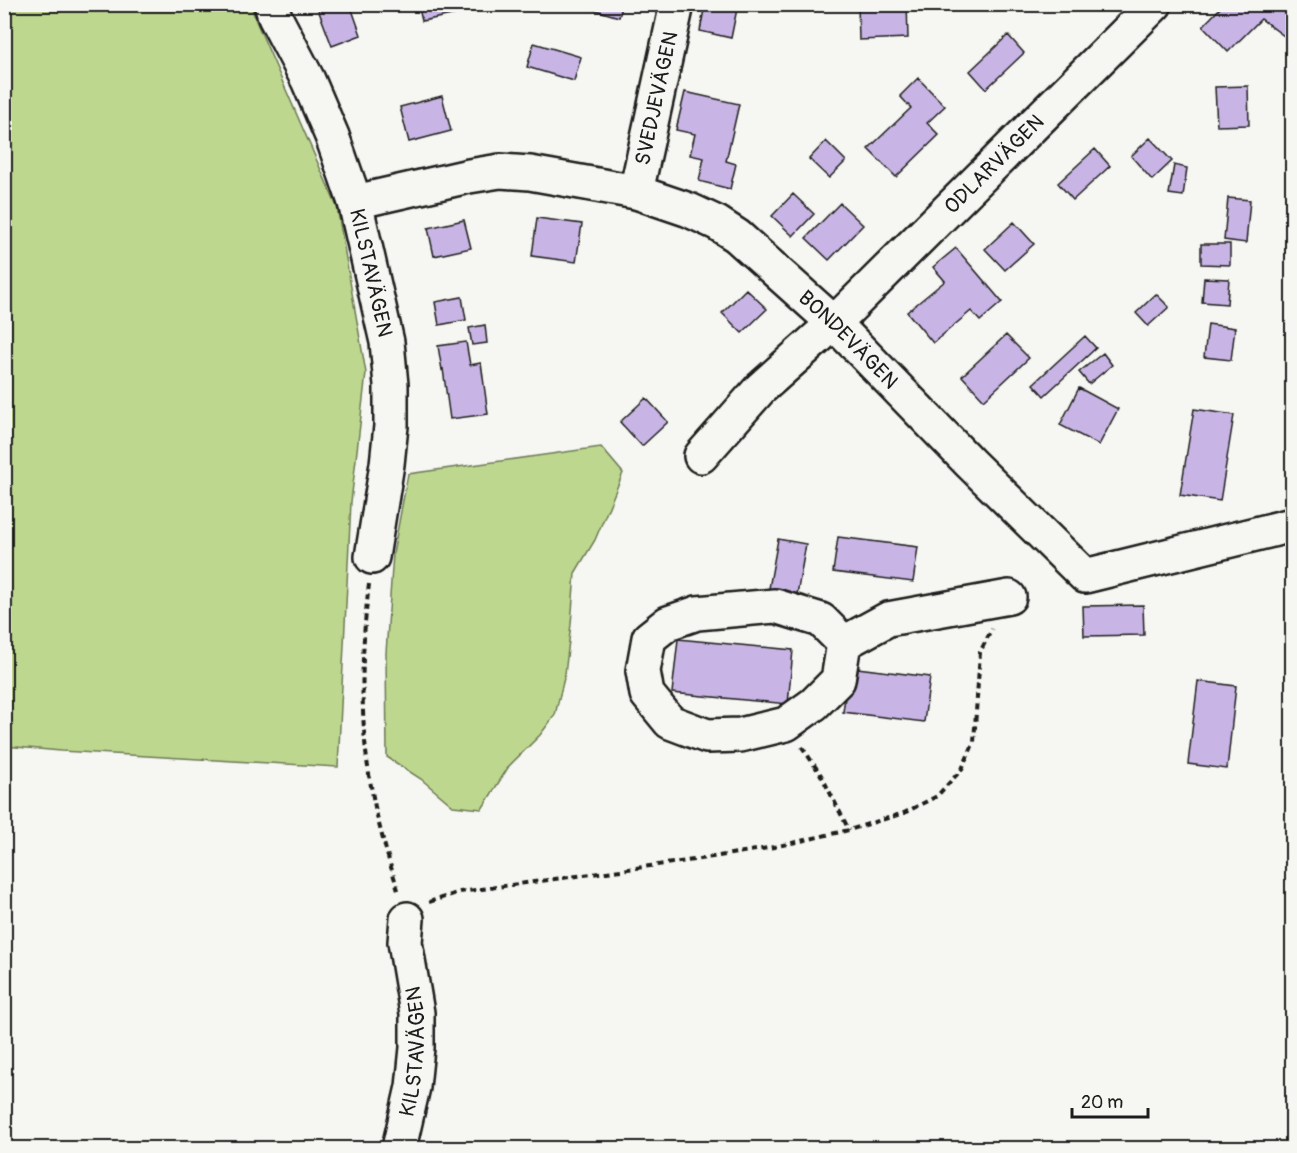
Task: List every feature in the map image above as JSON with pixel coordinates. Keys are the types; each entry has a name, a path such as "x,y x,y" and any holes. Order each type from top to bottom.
{"street":[{"name":"KILSTAVÄGEN","path":"271,4 275,17 312,90 332,136 356,202 387,342 391,385 390,426 387,464 372,557"},
{"name":"SVEDJEVÄGEN","path":"636,192 677,4"},
{"name":"ODLARVÄGEN","path":"701,456 760,388 834,323 1155,4"},
{"name":"BONDEVÄGEN","path":"356,202 500,171 530,173 636,192 689,210 717,223 737,236 834,323 970,463 1086,576 1292,524"},
{"path":"844,643 888,619 1009,597"},
{"path":"775,606 821,620 844,643 838,680 814,704 786,724 740,735 707,736 670,722 647,694 643,671 649,638 668,623 697,613 775,606"},
{"name":"KILSTAVÄGEN","path":"399,1149 413,1087 417,1048 417,1013 405,942 407,919"}],"path":[{"path":"372,557 365,617 363,700 365,743 378,818 407,919 429,903 460,892 774,847 849,830 904,813 937,796 962,769 974,742 980,652 1009,597"},
{"path":"786,724 821,774 849,830"}],"green space":[{"path":"4,5 251,5 337,207 366,373 351,502 338,767 5,746"},
{"path":"601,447 623,473 595,540 575,573 565,674 555,715 540,735 509,766 482,809 453,806 421,779 387,757 386,653 393,554 408,474"}],"building":[{"path":"316,4 350,4 361,35 332,46"},
{"path":"418,4 455,4 457,14 422,21"},
{"path":"585,4 623,4 619,17 585,7"},
{"path":"705,4 738,4 731,38 700,31"},
{"path":"858,4 907,4 908,38 859,40"},
{"path":"1224,4 1292,4 1292,24 1284,36 1261,19 1228,52 1203,26"},
{"path":"1008,35 1024,53 986,89 970,71"},
{"path":"534,43 581,57 574,81 527,67"},
{"path":"918,78 945,106 927,123 939,135 896,177 868,149 911,108 900,96"},
{"path":"1248,86 1249,125 1217,126 1215,87"},
{"path":"685,92 739,104 726,161 736,164 730,189 699,181 704,158 690,155 695,134 676,130"},
{"path":"442,96 451,131 409,142 400,107"},
{"path":"1150,138 1172,161 1152,180 1131,156"},
{"path":"826,141 846,161 829,178 809,159"},
{"path":"1095,149 1110,166 1073,200 1058,183"},
{"path":"1174,165 1187,168 1183,196 1169,194"},
{"path":"793,194 814,214 793,236 772,216"},
{"path":"1228,198 1250,200 1246,243 1224,240"},
{"path":"840,203 863,225 829,260 806,238"},
{"path":"537,218 582,224 576,262 532,256"},
{"path":"464,220 471,248 434,256 428,228"},
{"path":"1014,222 1034,244 1005,270 985,249"},
{"path":"1201,244 1230,244 1230,265 1201,264"},
{"path":"956,248 1002,302 980,321 971,311 933,343 907,312 945,281 933,267"},
{"path":"1204,278 1229,279 1227,304 1202,302"},
{"path":"746,289 767,309 742,333 722,313"},
{"path":"1156,294 1169,307 1148,326 1136,313"},
{"path":"462,297 466,320 439,325 435,302"},
{"path":"1208,324 1235,328 1231,360 1204,357"},
{"path":"485,325 487,343 472,345 469,328"},
{"path":"1006,335 1029,358 984,400 962,376"},
{"path":"1085,336 1096,348 1044,396 1033,384"},
{"path":"466,342 470,365 481,363 488,414 450,419 438,346"},
{"path":"1103,353 1112,365 1089,384 1079,372"},
{"path":"1079,388 1118,409 1099,445 1060,425"},
{"path":"646,398 668,422 642,446 620,422"},
{"path":"1194,409 1234,415 1220,501 1180,495"},
{"path":"838,537 918,547 913,582 833,572"},
{"path":"778,539 806,544 796,600 768,594"},
{"path":"1143,605 1144,635 1084,636 1083,606"},
{"path":"678,639 793,650 788,704 672,693"},
{"path":"849,667 930,677 924,722 843,712"},
{"path":"1198,681 1236,686 1227,769 1188,764"}]}
